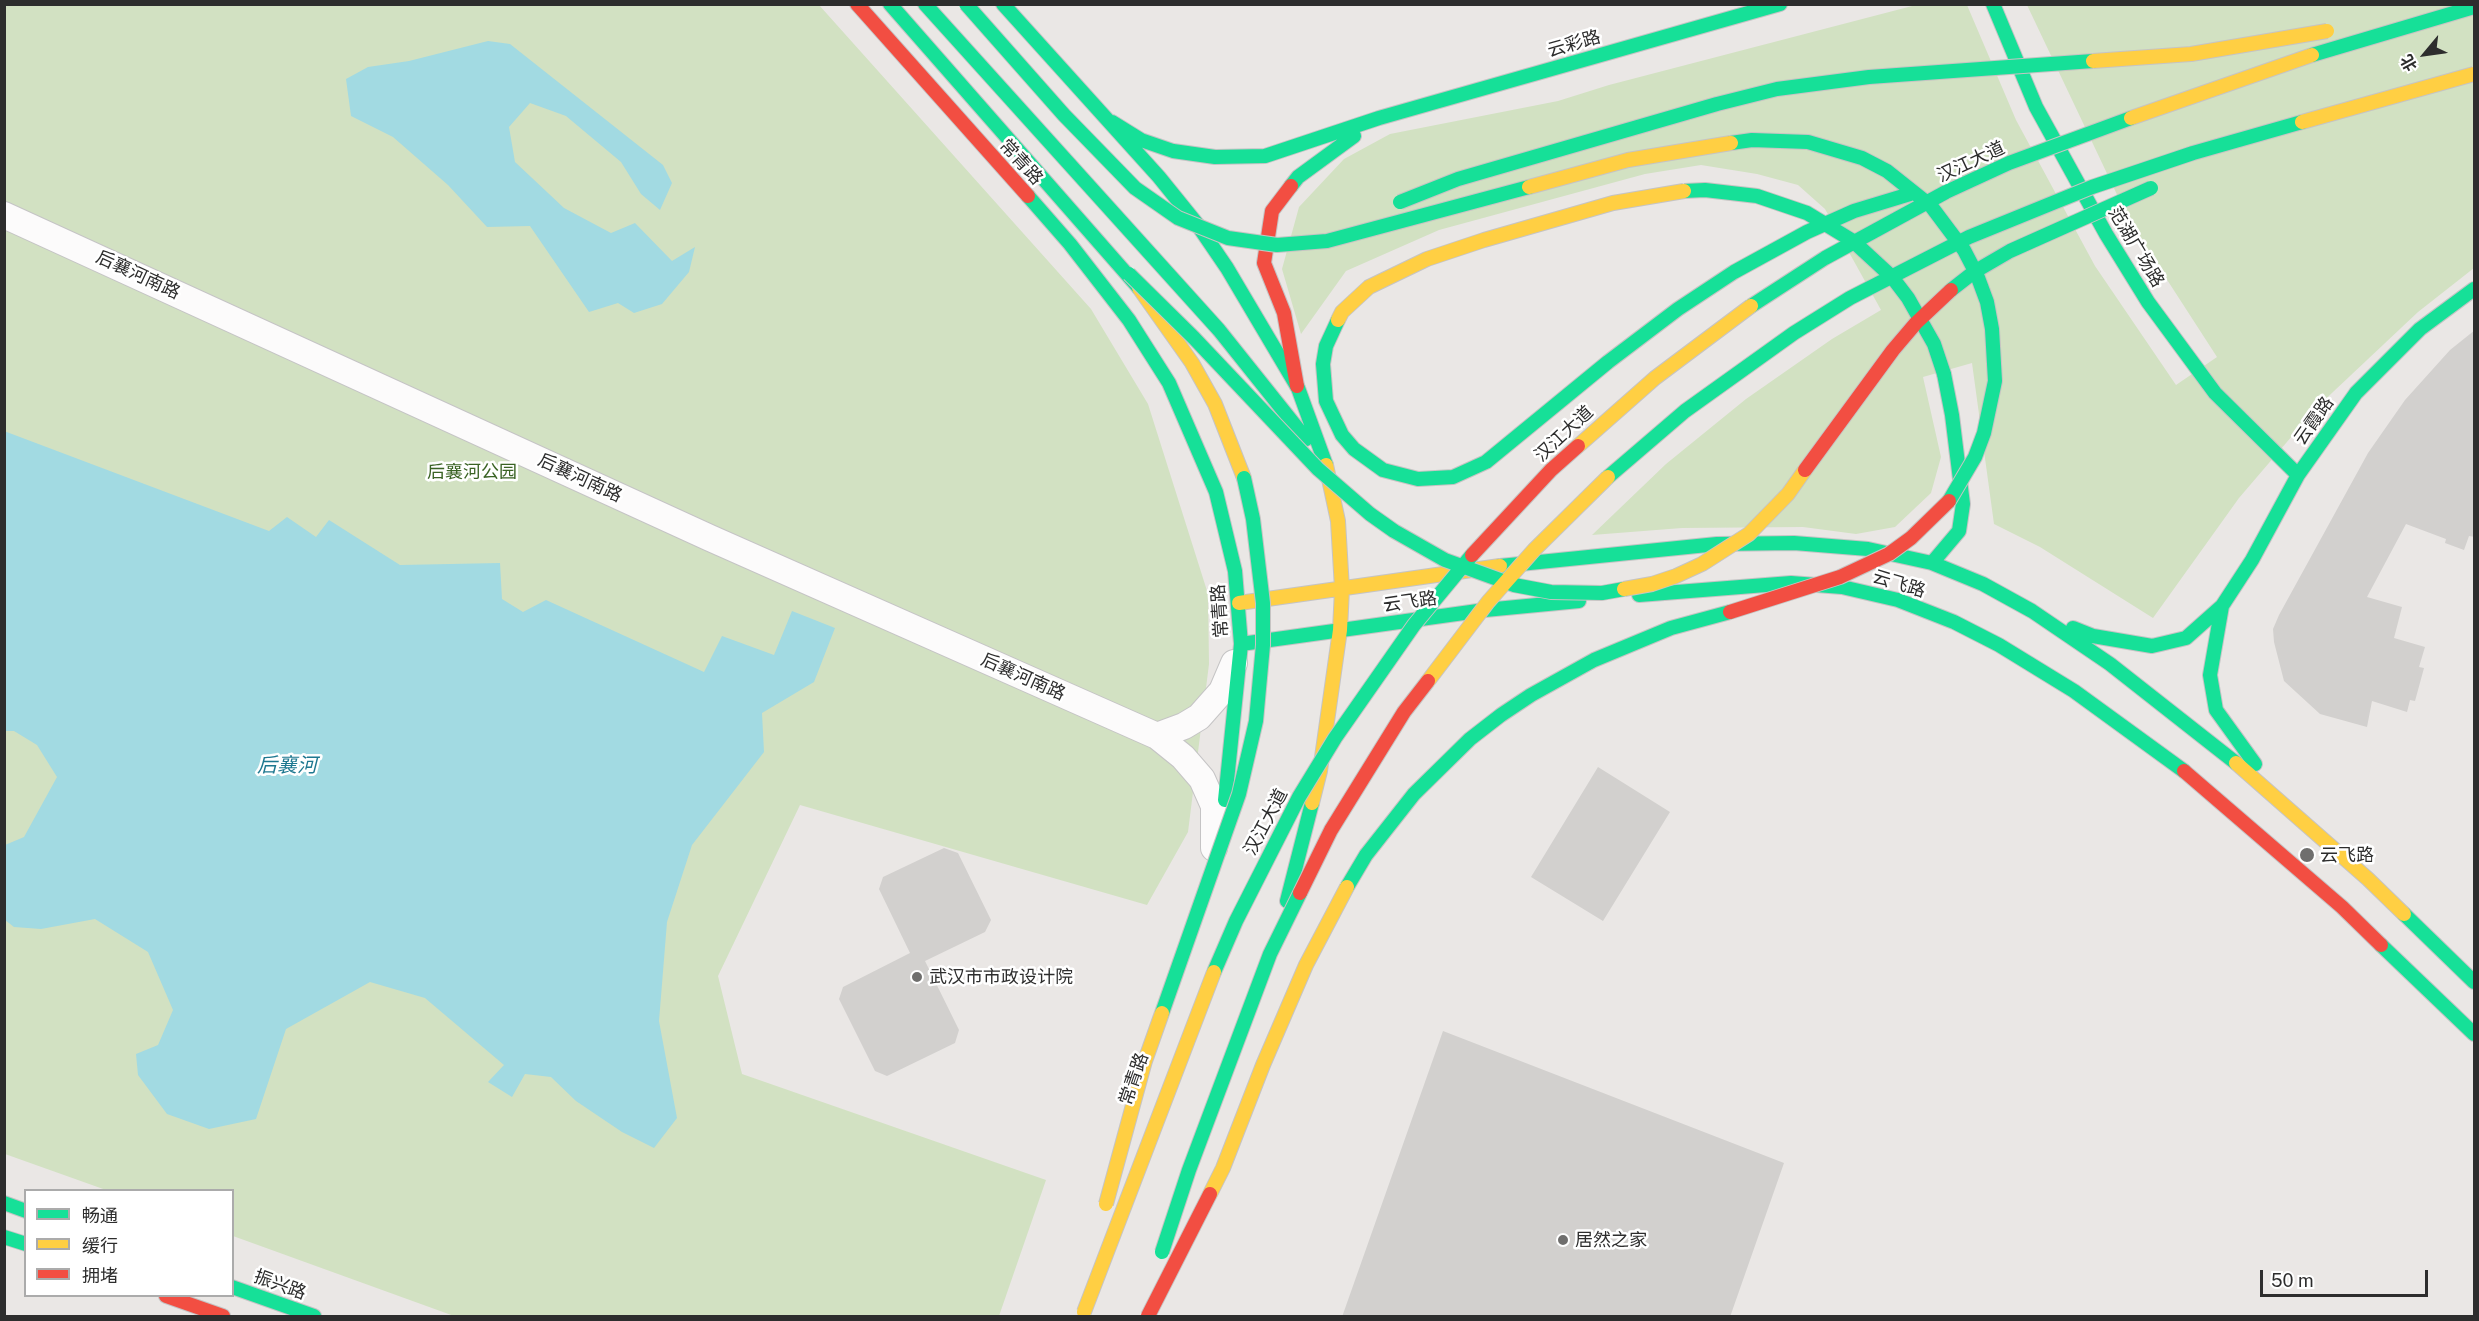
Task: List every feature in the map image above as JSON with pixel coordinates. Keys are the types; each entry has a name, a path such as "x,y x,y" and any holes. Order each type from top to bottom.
{"main road":[{"name":"常青路","path":"857,4 1070,244 1124,312 1150,351 1185,416 1216,492 1235,571 1241,644 1231,757 1206,908 1175,1016 1079,1315"},
{"path":"890,4 1129,274 1194,338 1318,469 1370,514 1394,531 1445,560 1515,585 1551,592 1602,593 1652,584 1702,564 1749,534 1788,494 1893,350 1916,323 1945,295 1974,272 2010,251 2089,214 2164,183"},
{"path":"925,4 1220,330 1300,430 1329,473"},
{"path":"966,4 1105,159 1156,204 1186,222 1228,238 1277,245 1327,241 1575,173 1679,150 1752,140 1781,139 1808,142 1835,148 1887,171 1931,206 1965,250 1987,302 1992,329 1995,381 1991,407 1975,457 1948,502 1930,521 1889,554 1814,587 1671,628 1594,660 1531,695 1501,716 1470,740 1414,794 1366,855 1306,965 1263,1065 1223,1168 1148,1317"},
{"path":"1003,4 1159,177 1197,224 1227,268 1298,388 1315,429 1329,473 1338,521 1342,589 1340,630 1320,771 1296,871 1153,1317"},
{"name":"云彩路","path":"1103,116 1141,140 1173,151 1215,157 1265,156 1379,118 1779,4"},
{"name":"范湖广场路","path":"1993,4 2036,107 2106,234 2148,302 2215,393 2298,475"},
{"path":"2382,20 2463,4"},
{"name":"汉江大道","path":"1079,1315 1209,984 1256,879 1299,798 1373,681 1436,598 1503,520 1551,470 1646,385 1766,295 1834,252 1926,203 2009,163 2074,138 2296,60 2475,7"},
{"path":"1327,241 1379,212 1458,180 1717,104 1777,89 1869,77 2191,54 2293,39 2337,29"},
{"path":"1142,1317 1189,1170 1239,1033 1270,954 1331,830 1404,712 1445,656 1488,602 1583,501 1677,418 1738,371 1850,298 1909,266 1999,223 2092,187 2193,153 2475,74"},
{"path":"2218,161 2347,109"},
{"path":"1298,388 1284,313 1264,263 1272,211 1298,177 1379,118"},
{"path":"1932,564 1959,531 1962,504 1952,415 1944,374 1934,344 1908,298 1892,277 1853,241 1830,226 1823,222 1782,204 1757,196 1705,190 1670,192 1613,203 1484,240 1427,259 1386,277 1355,298 1342,312 1326,346 1323,364 1326,401 1332,419 1354,449 1383,470 1400,476 1427,479 1453,477 1486,462 1677,309 1734,273 1807,232 1826,224 1835,219 1854,211 2009,163"},
{"path":"1079,1315 1111,1182 1145,1061 1239,794 1256,721 1263,645 1263,603 1255,530 1244,478 1234,450 1215,404 1192,363 1129,274"},
{"name":"云霞路","path":"2222,606 2252,560 2298,475 2356,393 2420,329 2475,288"},
{"name":"云飞路","path":"1239,603 1482,568 1717,544 1794,543 1868,549 1932,564 1983,584 2032,611 2120,671 2217,747 2284,804 2368,879 2475,982"},
{"name":"云飞路","path":"1241,644 1485,610 1718,588 1791,584 1842,587 1898,600 1954,622 1999,645 2074,691 2192,777 2342,907 2475,1034"},
{"path":"2032,611 2093,636 2152,646 2186,638 2222,606"},
{"path":"2222,606 2210,675 2216,710 2284,804"},
{"path":"4,1203 24,1210"},
{"path":"4,1237 24,1243"},
{"name":"振兴路","path":"234,1288 314,1317"},
{"path":"169,1297 223,1317"}],"street":[{"name":"后襄河南路","path":"4,215 710,538 1157,736 1183,757 1202,779 1214,806 1214,849 1206,908"},
{"path":"1157,736 1184,726 1199,717 1211,704 1222,691 1231,673 1241,644"}],"green space":[{"name":"后襄河公园","path":"4,5 819,5 1091,309 1148,404 1208,594 1209,664 1188,832 1147,905 800,805 718,976 742,1074 1046,1180 999,1316 454,1316 234,1236 234,1189 103,1189 5,1154"},
{"path":"1916,5 1967,5 2016,120 2095,266 2176,385 2217,357 2131,224 2027,5 2474,5 2474,268 2418,312 2316,408 2239,498 2153,618 2040,547 1994,524 1972,363 1923,377 1941,457 1931,493 1895,527 1856,534 1803,527 1682,528 1592,535 1666,464 1746,399 1832,339 1881,310 1825,209 1798,185 1757,174 1701,165 1645,174 1439,230 1346,271 1301,334 1282,269 1299,207 1344,159 1390,134 1558,101 1609,85"}],"water":[{"path":"488,41 510,44 663,165 672,183 660,210 641,194 621,162 566,116 530,103 509,127 515,162 564,208 611,233 635,223 672,261 695,247 689,272 662,304 634,313 618,303 589,312 530,226 487,227 448,185 393,137 351,116 346,79 368,67 409,61"},
{"name":"后襄河","path":"4,431 269,531 287,517 316,537 329,520 400,565 500,563 502,599 523,612 546,600 704,672 722,636 774,655 792,611 835,628 814,682 762,713 764,752 692,845 667,922 659,1021 677,1118 654,1148 622,1132 576,1101 551,1077 525,1074 512,1097 488,1082 504,1065 425,998 370,982 286,1029 256,1119 209,1129 167,1114 138,1075 136,1054 158,1045 173,1010 148,952 95,919 41,929 14,927 5,920 5,845 24,837 57,777 37,745 14,731 5,731"}],"building":[{"path":"2475,330 2475,537 2469,536 2464,550 2445,543 2446,539 2406,524 2367,597 2402,607 2394,638 2425,647 2419,667 2424,668 2415,701 2410,700 2407,712 2372,701 2367,727 2320,714 2284,681 2273,629 2368,453 2405,400 2450,350"},
{"path":"1598,767 1670,812 1603,921 1531,877"},
{"path":"944,848 958,853 991,920 985,932 925,961 959,1030 955,1043 887,1076 875,1071 839,999 843,987 910,953 879,889 883,877"},
{"name":"居然之家","path":"1443,1031 1784,1163 1730,1317 1342,1317"}],"traffic: fast":[{"path":"890,4 1139,288"},
{"path":"925,4 1219,330 1306,439"},
{"path":"966,4 1064,115 1135,188 1178,218 1228,238 1277,245 1327,241 1529,187"},
{"path":"1003,4 1159,177 1197,224 1227,268 1298,388 1326,465"},
{"path":"1112,122 1141,140 1173,151 1215,157 1265,156 1379,118 1780,4"},
{"path":"1993,4 2036,107 2106,234 2148,302 2215,393 2298,475"},
{"path":"2312,55 2474,7"},
{"path":"1400,202 1458,179 1717,104 1777,89 1869,77 2093,61"},
{"path":"1751,306 1825,258 1946,192 2009,163 2131,118"},
{"path":"1608,477 1685,411 1794,333 1850,298 1969,237 2092,187 2193,153 2302,122"},
{"path":"1291,186 1298,177 1354,136"},
{"path":"1731,143 1752,140 1808,142 1862,158 1887,171 1931,206 1964,250 1987,302 1992,329 1995,381 1984,433 1975,457 1949,501"},
{"path":"1951,290 1974,272 2010,251 2151,188"},
{"path":"1684,191 1705,190 1757,196 1807,213 1853,241 1892,277 1908,298 1934,344 1944,374"},
{"path":"1338,320 1326,346 1323,364 1326,401 1342,435 1354,449 1383,470 1418,479 1453,477 1486,462 1608,362 1678,309 1734,272 1807,232 1854,211 1910,194"},
{"path":"1028,196 1070,244 1129,320 1169,383 1216,492 1235,571 1241,644 1225,800"},
{"path":"1129,274 1194,338 1318,469 1370,514 1394,531 1445,560 1514,585 1551,592 1602,593 1624,589"},
{"path":"2222,606 2252,560 2298,475 2356,393 2420,329 2474,289"},
{"path":"1932,563 1959,531 1963,504 1952,415 1944,374"},
{"path":"1162,1013 1239,794 1256,721 1263,645 1263,603 1253,519 1244,478"},
{"path":"1500,566 1717,544 1794,543 1868,549 1932,563 1983,584 2032,611 2110,664 2236,763"},
{"path":"1214,972 1236,921 1299,797 1335,738 1414,625 1472,555"},
{"path":"1639,595 1791,583 1842,587 1898,600 1954,622 1999,645 2074,691 2184,771"},
{"path":"1241,644 1485,610 1579,601"},
{"path":"2073,628 2093,636 2152,646 2186,638 2222,606 2210,675 2216,710 2255,764"},
{"path":"1347,887 1366,855 1414,794 1470,739 1501,715 1531,695 1594,660 1671,628 1730,612"},
{"path":"1287,901 1312,803"},
{"path":"1162,1252 1189,1170 1270,954 1300,893"},
{"path":"2404,914 2474,982"},
{"path":"2381,945 2474,1034"},
{"path":"4,1203 24,1210"},
{"path":"4,1237 24,1243"},
{"path":"234,1288 314,1316"}],"traffic: slow":[{"path":"2093,61 2191,54 2327,31"},
{"path":"2131,118 2312,55"},
{"path":"2302,122 2474,74"},
{"path":"1529,187 1628,160 1731,143"},
{"path":"1338,320 1342,312 1369,287 1427,259 1613,203 1684,191"},
{"path":"1139,288 1192,363 1215,404 1244,478"},
{"path":"1578,446 1655,378 1751,306"},
{"path":"1312,803 1320,771 1340,630 1342,589 1338,521 1326,465"},
{"path":"1624,589 1652,584 1676,576 1702,564 1749,534 1788,494 1805,470"},
{"path":"1428,681 1488,602 1534,550 1608,477"},
{"path":"1239,603 1500,566"},
{"path":"2236,763 2368,879 2404,914"},
{"path":"1210,1194 1223,1168 1263,1065 1306,965 1347,887"},
{"path":"1084,1312 1214,972"},
{"path":"1106,1204 1145,1061 1162,1013"}],"traffic: jam":[{"path":"857,4 1028,196"},
{"path":"1291,186 1272,211 1264,263 1284,313 1297,386"},
{"path":"1805,470 1893,350 1916,323 1951,290"},
{"path":"1472,555 1551,470 1578,446"},
{"path":"1730,612 1840,577 1889,554 1911,538 1949,501"},
{"path":"1300,893 1331,830 1404,712 1428,681"},
{"path":"2184,771 2342,907 2381,945"},
{"path":"1148,1316 1210,1194"},
{"path":"169,1297 223,1316"}],"place":[{"name":"云飞路","path":"2307,855"},
{"name":"武汉市市政设计院","path":"917,977"},
{"name":"居然之家","path":"1563,1240"}]}
